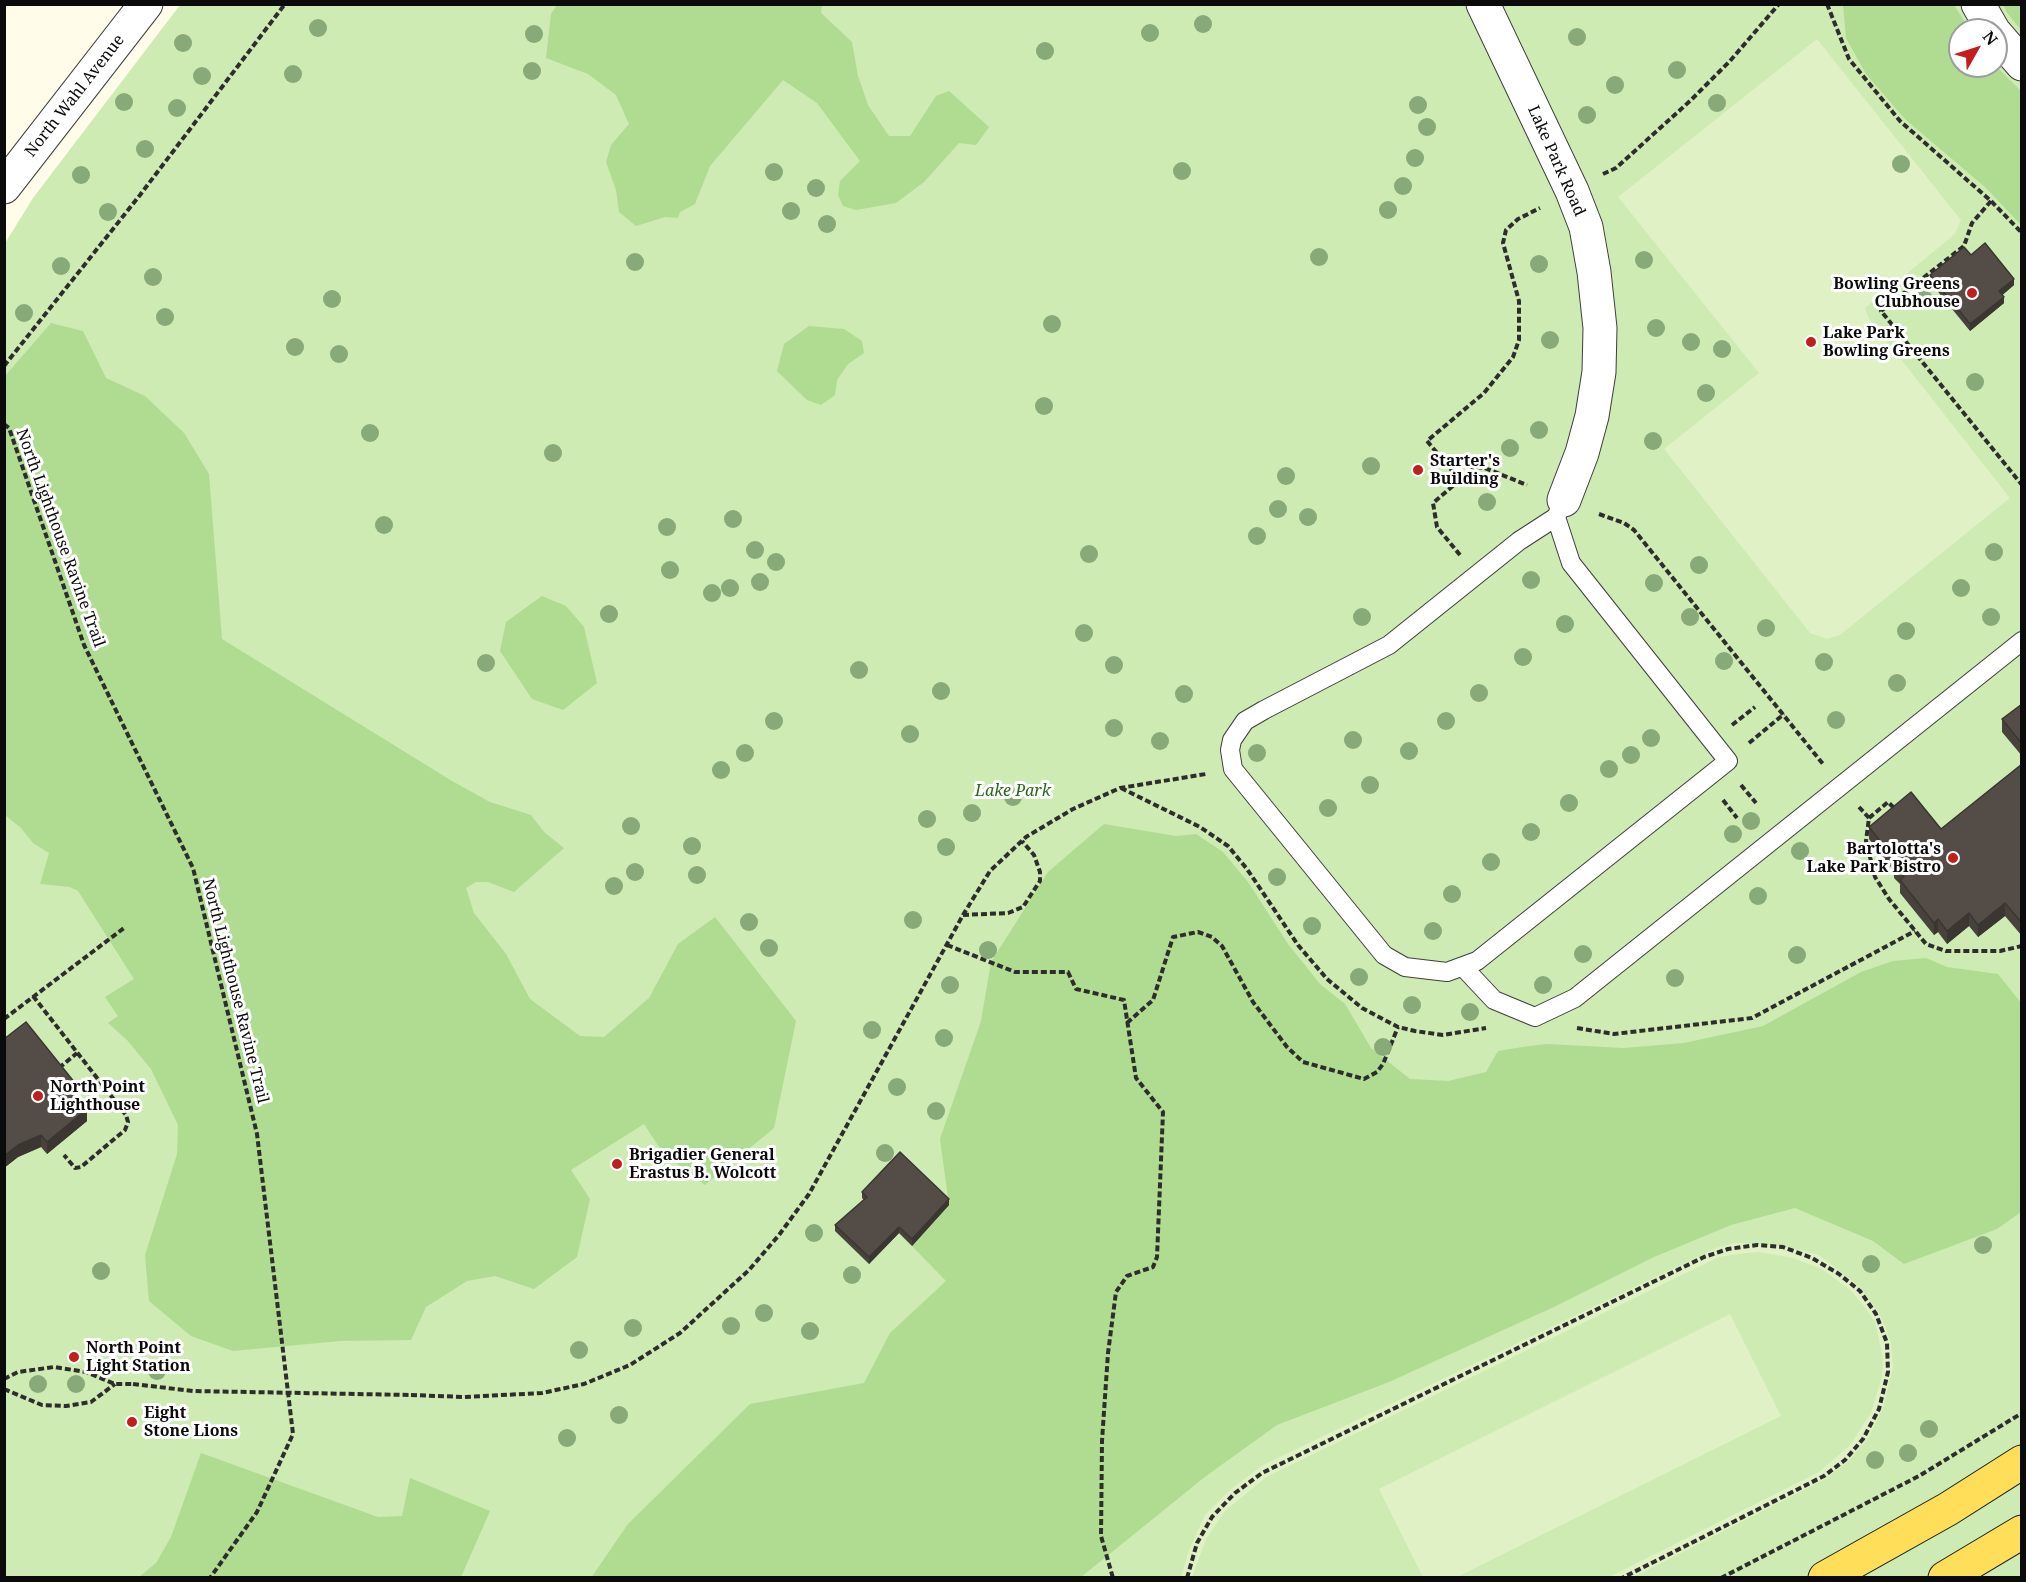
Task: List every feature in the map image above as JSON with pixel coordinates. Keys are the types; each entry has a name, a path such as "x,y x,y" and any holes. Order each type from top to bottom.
{"main road":[{"path":"1825,1578 1948,1509 2022,1462"},
{"path":"1945,1578 2022,1532"}],"street":[{"name":"North Wahl Avenue","path":"4,187 146,4"},
{"name":"Lake Park Road","path":"1483,4 1572,191 1586,227 1594,272 1600,328 1599,372 1592,416 1582,453 1560,509"},
{"path":"1978,4 1986,18"},
{"path":"2008,48 2022,64"}],"lane":[{"path":"1560,509 1571,563 1728,761 1488,953 1464,968 1447,972 1429,972 1405,966 1384,955 1233,769 1230,750 1232,740 1245,721 1389,645 1477,577 1560,509"},
{"path":"1464,968 1494,1000 1535,1017 1575,998 2022,641"}],"path":[{"path":"4,366 133,204 285,4"},
{"path":"1603,174 1616,168 1698,93 1730,61 1779,4"},
{"path":"1827,4 1849,58 1900,121 1991,201 2022,233"},
{"path":"1991,201 1972,223 1964,246 1881,311 2022,485"},
{"path":"1460,480 1427,441 1484,393 1513,357 1519,340 1519,301 1503,243 1506,230 1518,219 1541,207"},
{"name":"North Lighthouse Ravine Trail","path":"4,424 9,428 84,645 193,868 257,1134 293,1434 257,1512 210,1578"},
{"path":"1477,577 1437,527 1433,503 1475,467 1485,468 1527,485"},
{"path":"1599,514 1624,523 1634,530 1839,785 1869,818"},
{"path":"1771,724 1784,714"},
{"path":"4,1379 18,1372 54,1367 86,1372 115,1384 193,1391 464,1397 542,1393 584,1384 630,1365 680,1333 749,1270 779,1235 809,1194 963,915 990,871 1022,841 1073,809 1120,788 1233,769"},
{"path":"1120,788 1200,826 1228,846 1253,876 1298,945 1327,979 1362,1008 1398,1027 1443,1035 1535,1017 1573,1028 1614,1034 1752,1018 1915,931"},
{"path":"1900,814 1888,802 1869,818 1866,841 1875,877 1926,944 1946,951 2000,951 2022,946"},
{"path":"963,915 1008,913 1023,907 1040,881 1040,872 1034,855 1022,841"},
{"path":"4,1019 124,928"},
{"path":"1127,1023 1153,1000 1173,937 1198,932 1212,937 1222,946 1253,1002 1287,1047 1303,1062 1364,1079 1377,1072 1383,1064 1398,1027"},
{"path":"947,945 1015,972 1068,972 1076,989 1124,1000 1136,1078 1163,1113 1157,1257 1153,1268 1127,1276 1116,1292 1108,1353 1102,1441 1101,1536 1113,1578"},
{"path":"33,996 126,1115 128,1127 77,1169 64,1155"},
{"path":"56,1070 77,1053"},
{"path":"1187,1578 1197,1543 1212,1517 1235,1493 1262,1473 1704,1257 1728,1249 1757,1245 1783,1247 1812,1258 1839,1274 1860,1291 1876,1314 1887,1343 1888,1371 1879,1409 1863,1439 1845,1460 1824,1476 1622,1578"},
{"path":"4,1389 42,1405 66,1406 91,1402 115,1384"},
{"path":"1720,1578 1918,1476 2022,1413"}],"green space":[{"name":"Lake Park","path":"180,5 2021,5 2021,1577 5,1577 4,245 33,198"},
{"path":"557,5 822,5 821,13 852,42 858,76 868,105 889,136 910,136 936,96 949,91 989,127 976,145 959,143 924,182 896,203 856,210 843,206 838,195 840,181 860,161 817,103 783,80 710,166 695,204 680,212 678,218 665,217 636,226 619,212 616,190 606,162 611,145 629,124 616,95 588,74 546,58 551,14"},
{"path":"1843,5 1954,5 1962,18 1948,18 1948,78 2008,78 2021,91 2021,225 1986,188 1905,119 1866,74 1846,38"},
{"path":"2003,5 2021,5 2021,30 2008,14"},
{"name":"Lake Park Bowling Greens","path":"1817,39 1961,220 1955,234 1865,308 1868,317 2010,498 1840,635 1827,639 1810,633 1664,449 1759,373 1618,197"},
{"path":"51,323 83,331 106,378 145,396 184,433 209,474 222,639 452,781 490,802 531,815 544,832 564,848 514,892 488,882 476,882 466,888 474,913 506,954 530,999 580,1036 604,1037 649,998 678,944 715,917 796,1021 774,1128 705,1185 663,1153 644,1124 571,1170 590,1199 577,1257 534,1289 495,1276 467,1281 426,1307 411,1340 340,1341 233,1351 191,1336 149,1301 145,1255 177,1154 178,1125 151,1069 127,1040 108,1023 118,1016 105,997 134,979 78,891 70,887 40,884 49,853 33,843 21,828 5,815 5,376"},
{"path":"809,326 844,329 862,341 864,353 848,364 837,380 835,395 821,405 807,400 777,371 784,344"},
{"path":"542,596 566,606 584,627 597,683 563,710 532,699 500,651 506,622"},
{"path":"1104,824 1176,836 1196,834 1223,852 1248,882 1288,944 1320,984 1345,1004 1371,1048 1410,1079 1448,1081 1486,1072 1498,1051 1529,1046 1547,1044 1624,1048 1684,1043 1763,1026 1861,972 1893,961 1926,958 1947,967 1998,974 2021,1003 2021,1212 1997,1229 1904,1264 1873,1241 1795,1208 1731,1225 1654,1257 1556,1306 1389,1382 1277,1425 1206,1476 1081,1577 591,1578 628,1524 750,1404 864,1383 890,1333 946,1281 912,1246 949,1205 940,1139 981,1021 991,962 1048,872"},
{"path":"1735,1243 1779,1245 1819,1255 1860,1287 1878,1311 1886,1328 1891,1344 1893,1367 1883,1408 1869,1437 1849,1461 1825,1479 1634,1577 1609,1577 1819,1472 1850,1445 1871,1413 1882,1376 1883,1358 1875,1322 1863,1305 1850,1290 1822,1269 1793,1258 1759,1252 1738,1254 1719,1257 1268,1476 1226,1510 1206,1539 1192,1577 1181,1577 1189,1550 1205,1515 1231,1489 1263,1465 1716,1248"},
{"path":"1730,1314 1781,1416 1457,1577 1423,1577 1379,1489"},
{"path":"201,1453 378,1517 402,1516 410,1478 490,1511 461,1577 139,1577 156,1563 171,1537"}],"building":[{"name":"Bowling Greens Clubhouse","path":"1985,243 2014,279 1999,291 2004,297 1970,324 1930,275 1964,247 1971,255"},
{"path":"2022,704 2022,744 2002,719"},
{"name":"Bartolotta's Lake Park Bistro","path":"2022,764 2022,923 2005,903 1978,925 1969,913 1947,931 1938,919 1934,923 1900,880 1904,877 1894,865 1898,863 1869,827 1911,792 1941,829"},
{"name":"North Point Lighthouse","path":"26,1022 75,1083 69,1087 87,1109 47,1142 41,1135 18,1145 4,1156 4,1039"},
{"path":"900,1152 949,1199 912,1239 899,1227 869,1257 835,1225 867,1197 862,1192"}],"place":[{"name":"Bowling Greens Clubhouse","path":"1972,293"},
{"name":"Lake Park Bowling Greens","path":"1811,342"},
{"name":"Starter's Building","path":"1418,470"},
{"name":"Bartolotta's Lake Park Bistro","path":"1953,858"},
{"name":"North Point Lighthouse","path":"38,1096"},
{"name":"Brigadier General Erastus B. Wolcott","path":"617,1164"},
{"name":"North Point Light Station","path":"74,1357"},
{"name":"Eight Stone Lions","path":"132,1422"}]}
